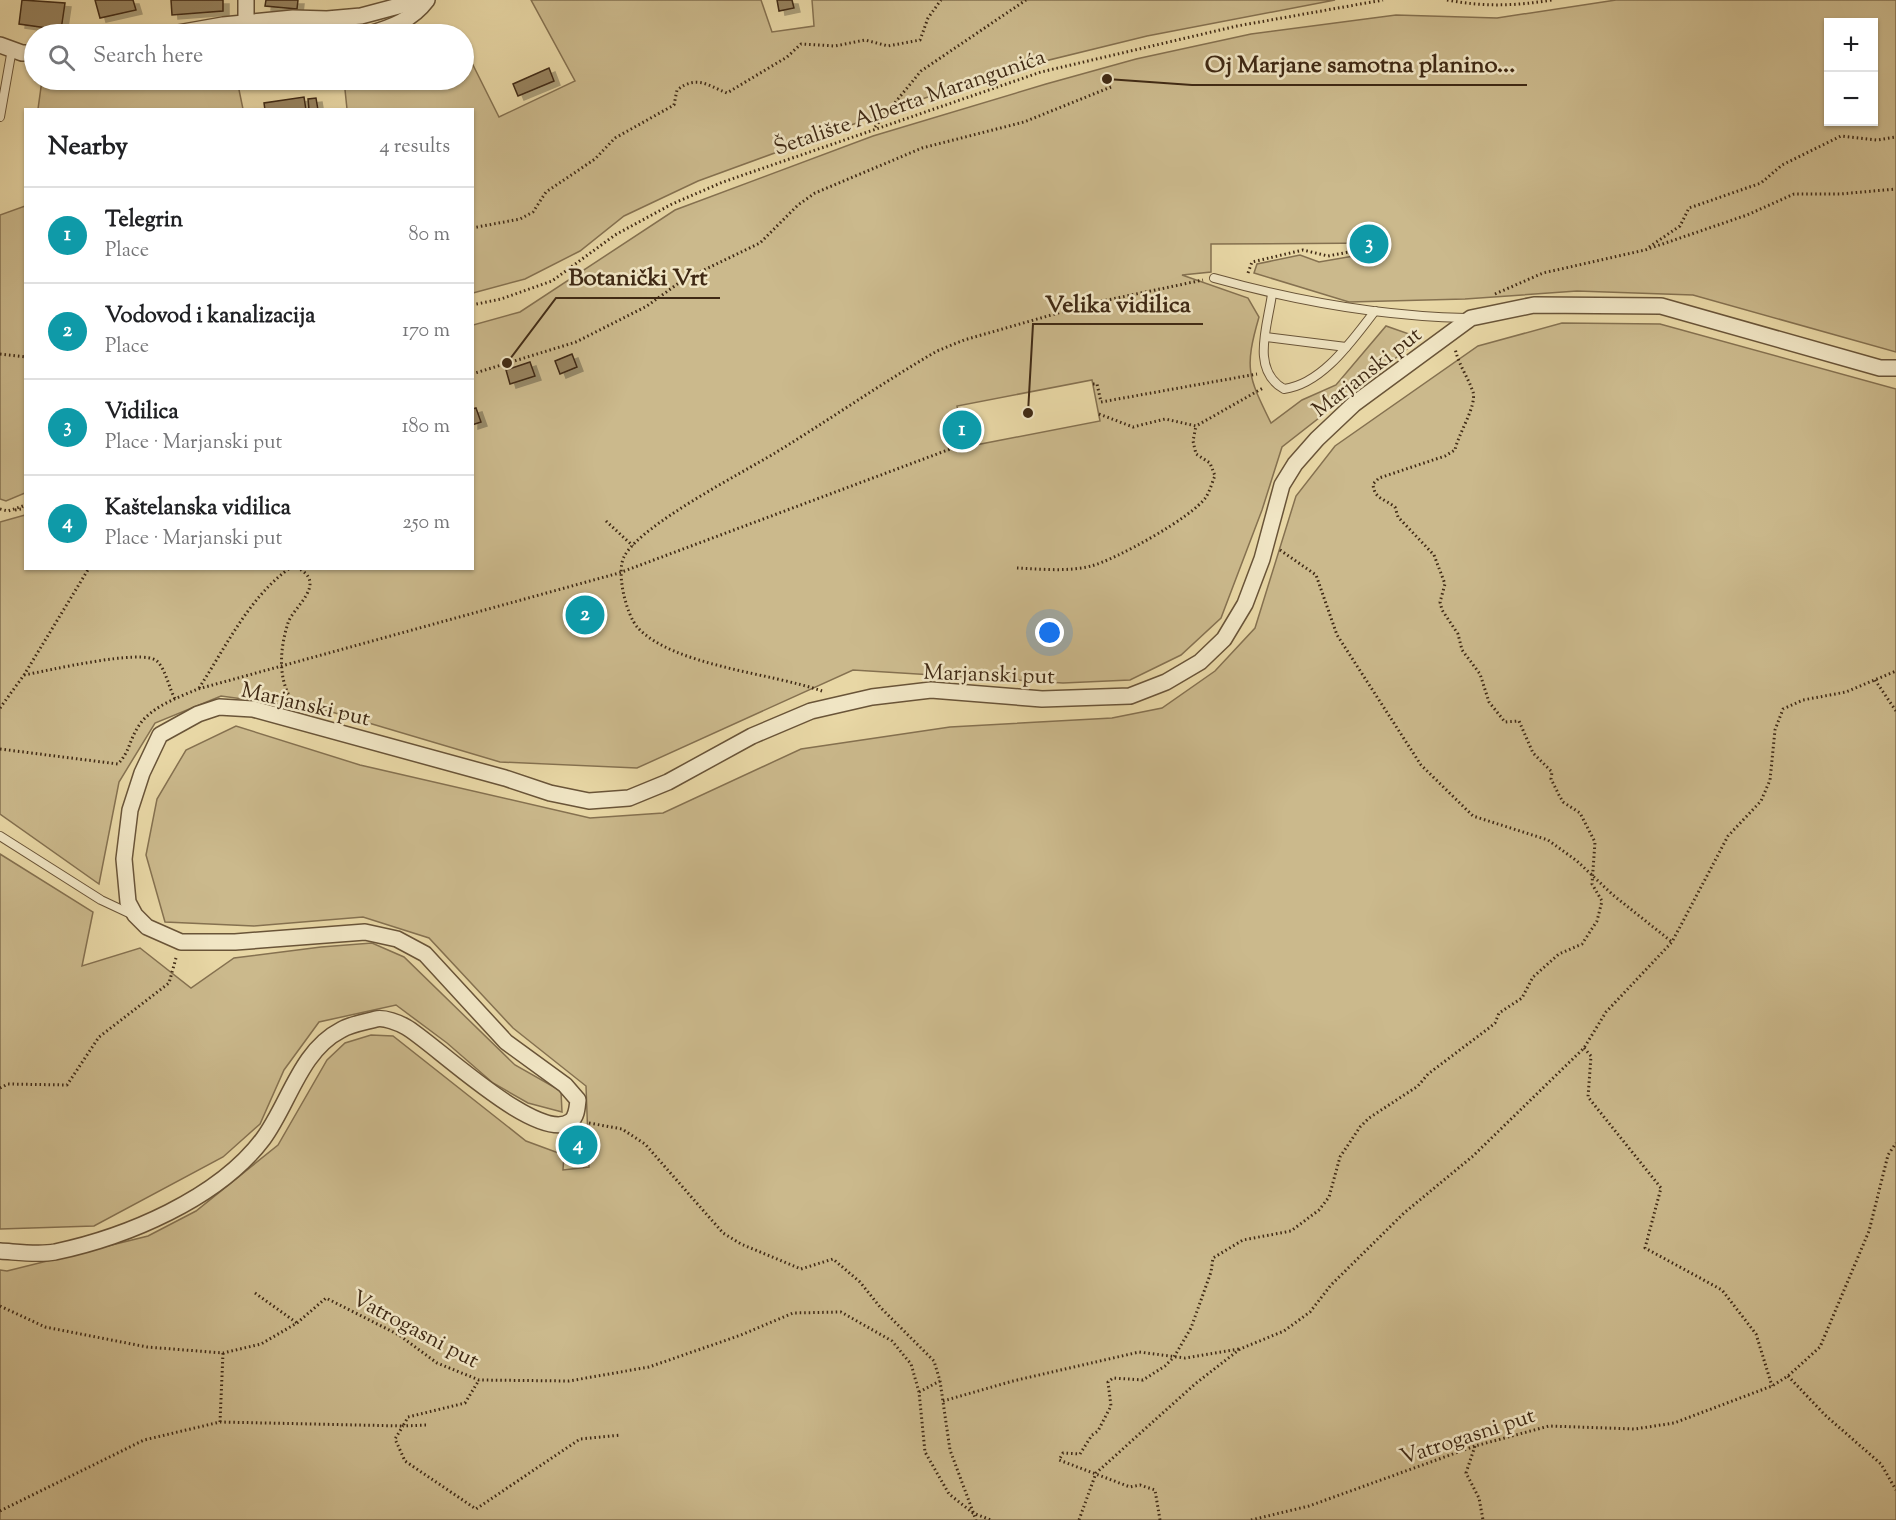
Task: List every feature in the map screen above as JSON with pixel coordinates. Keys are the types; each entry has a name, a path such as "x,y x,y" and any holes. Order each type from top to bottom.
{"street":[{"path":"246,0 246,22"},
{"path":"234,24 293,18 327,19 362,16 421,0"},
{"path":"397,24 417,13 427,0"},
{"path":"6,47 24,53"},
{"name":"Marjanski put","path":"135,915 128,902 124,859 130,810 142,773 160,735 198,714 219,707 253,709 505,777 550,793 590,801 630,798 668,782 752,736 811,711 872,697 932,690 1042,699 1130,696 1166,682 1200,662 1224,639 1245,604 1282,485 1295,464 1317,439 1354,404 1471,318 1534,305 1661,306 1881,368 1896,368"},
{"path":"0,1251 52,1252 129,1230 182,1207 227,1174 262,1140 312,1053 341,1030 380,1018 406,1027 469,1077 514,1107 558,1124 569,1123 576,1116 578,1100 564,1085 506,1042 425,954 397,939 365,932 234,942 181,942 147,927 135,915"}],"lane":[{"path":"0,117 6,47"},
{"name":"Marjanski put","path":"1214,278 1272,294 1338,307 1471,318"},
{"path":"1272,294 1262,350 1268,372 1274,382 1284,388 1292,387 1317,374 1346,347 1375,311"},
{"path":"1266,337 1346,347"},
{"path":"0,836 100,900 135,915"}],"path":[{"path":"474,228 520,219 532,212 546,192 595,159 615,138 675,105 677,90 685,84 702,80 727,93 787,57 801,44 835,46 865,40 888,46 920,40 928,18 941,0"},
{"path":"873,128 921,70 1026,0"},
{"name":"Šetalište Alberta Marangunića","path":"474,305 501,299 552,280 615,235 672,204 723,182 873,128 1064,66 1237,26 1383,0"},
{"path":"1447,0 1477,6 1524,5 1552,0"},
{"path":"474,373 576,342 647,306 683,280 760,243 798,205 815,193 922,148 1024,122 1111,87"},
{"path":"1645,250 1680,226 1689,208 1761,183 1782,165 1841,136 1877,140 1896,137"},
{"path":"1492,296 1543,273 1645,250 1747,215 1794,194 1840,194 1896,189"},
{"path":"1244,286 1252,262 1306,251 1328,256 1370,248 1369,244"},
{"path":"1306,251 1308,245"},
{"path":"845,704 835,695 684,654 657,643 636,627 619,573 624,556 664,520 937,351 964,340 1093,303 1214,278"},
{"path":"1160,1520 1155,1490 1140,1485 1130,1487 1059,1460 1063,1453 1080,1454 1092,1435 1098,1431 1111,1406 1108,1382 1113,1378 1143,1380 1165,1366 1174,1357 1191,1328 1211,1272 1213,1258 1243,1240 1291,1231 1319,1210 1329,1197 1340,1157 1369,1118 1418,1086 1428,1074 1495,1023 1498,1012 1522,998 1533,977 1559,954 1582,944 1597,921 1602,901 1592,884 1595,842 1585,821 1580,813 1563,802 1551,779 1552,772 1533,753 1519,721 1505,722 1491,705 1484,693 1480,674 1462,650 1458,634 1444,616 1440,602 1445,584 1434,555 1398,517 1395,507 1377,497 1373,489 1373,484 1379,478 1445,456 1455,450 1458,435 1472,409 1473,398 1456,355 1456,342"},
{"path":"0,354 24,357"},
{"path":"1093,384 1097,384 1101,402 1268,372"},
{"path":"1099,414 1133,427 1165,419 1196,426 1274,382"},
{"path":"287,570 273,580 246,614 198,689 619,573 961,445 954,411 958,411"},
{"path":"1017,568 1062,569 1092,566 1165,530 1184,518 1206,498 1215,476 1209,463 1196,454 1193,441 1196,426"},
{"path":"0,509 8,512 24,508"},
{"path":"606,521 633,546"},
{"path":"1266,541 1316,575 1337,635 1421,765 1473,816 1548,840 1577,861 1672,942"},
{"path":"0,708 24,675 88,570"},
{"path":"301,570 310,584 307,598 289,620 282,647 282,678 289,696 309,724"},
{"path":"24,675 89,662 148,656 158,662 176,699"},
{"path":"943,1401 1013,1381 1139,1352 1185,1358 1240,1349 1284,1331 1310,1312 1331,1285 1404,1213 1473,1156 1584,1048 1605,1012 1672,942 1728,836 1761,801 1770,780 1775,730 1784,709 1803,700 1846,692 1896,671"},
{"path":"1875,680 1896,711"},
{"path":"0,748 118,764"},
{"path":"0,1088 8,1084 67,1085 99,1037 169,982 181,942"},
{"path":"1584,1048 1591,1056 1588,1097 1661,1188 1645,1248 1722,1290 1756,1334 1772,1386"},
{"path":"576,1116 581,1122 608,1125 622,1130 645,1144 723,1233 741,1244 801,1269 833,1260 860,1282 891,1319 919,1343 934,1361 940,1381 950,1450 976,1520"},
{"name":"Vatrogasni put","path":"1251,1520 1309,1506 1475,1446 1549,1426 1635,1429 1674,1423 1772,1386 1788,1376 1820,1347 1869,1231 1888,1155 1896,1143"},
{"path":"255,1293 297,1323"},
{"name":"Vatrogasni put","path":"0,1306 45,1327 147,1347 223,1353 261,1344 297,1323 326,1298 399,1335 437,1363 479,1380 569,1381 650,1367 741,1335 793,1313 841,1312 892,1341 911,1364 919,1392 925,1452 949,1494 973,1513 992,1520"},
{"path":"1079,1520 1096,1473 1195,1384 1240,1349"},
{"path":"220,1422 223,1353"},
{"path":"1788,1376 1825,1415 1881,1464 1896,1490"},
{"path":"479,1380 465,1403 408,1417 395,1439 405,1461 476,1509 580,1439 621,1435"},
{"path":"919,1392 940,1381"},
{"path":"0,1511 144,1440 220,1422 426,1425"},
{"path":"1475,1446 1466,1473 1479,1498 1483,1520"}],"shaded area":[{"path":"531,0 761,0 772,32 814,26 812,0 1335,0 1147,36 988,75 698,181 624,216 580,251 525,279 474,293 474,108 347,108 345,90 474,90 474,67 499,117 575,81"},
{"path":"1616,0 1896,0 1896,352 1693,295 1577,291 1465,299 1349,302 1254,273 1257,264 1300,255 1319,262 1377,252 1379,243 1211,244 1211,272 1182,275 1248,298 1259,317 1251,349 1253,383 1271,423 1302,400 1336,385 1386,326 1412,335 1416,342 1282,447 1262,510 1221,618 1181,655 1130,680 1063,683 853,670 637,768 500,762 325,710 221,696 155,723 119,782 99,884 0,814 0,522 24,515 24,570 474,570 474,325 520,312 675,210 873,136 1136,59 1251,34 1396,15 1497,18","holes":["1092,380 1100,421 965,447 957,406"]},
{"path":"41,90 239,90 243,108 38,108"},
{"path":"24,206 24,493 6,501 0,499 0,215"},
{"path":"1562,323 1660,324 1896,389 1896,1520 0,1520 0,1270 7,1271 148,1236 196,1211 278,1145 327,1060 345,1043 371,1035 393,1036 526,1141 564,1155 563,1170 589,1167 586,1086 513,1028 429,938 363,917 254,926 165,922 146,855 157,799 186,750 236,726 360,765 590,818 663,813 801,749 950,727 1112,718 1162,708 1215,671 1255,628 1296,496 1335,446 1478,346"},
{"path":"0,854 93,912 82,966 140,948 191,988 234,958 372,943 404,957 515,1065 561,1091 562,1112 528,1103 493,1083 447,1043 396,1005 319,1022 284,1070 260,1124 223,1157 94,1226 0,1229"}],"building":[{"path":"22,0 65,3 62,24 19,24"},
{"path":"95,0 133,0 136,10 100,18"},
{"path":"171,0 223,0 223,11 172,15"},
{"path":"266,0 298,0 297,9 265,6"},
{"path":"777,0 792,0 794,8 779,11"},
{"path":"549,68 554,81 518,96 513,84"},
{"path":"304,97 306,108 265,108 264,103"},
{"path":"316,98 318,108 309,108 308,99"},
{"path":"572,354 577,367 560,374 555,361"},
{"path":"530,362 535,376 510,384 506,370"},
{"path":"474,408 476,408 481,422 474,424"},
{"path":"590,607 594,619 580,623 576,611"}],"place":[{"name":"Oj Marjane samotna planino...","path":"1107,79"},
{"name":"Vidilica","path":"1369,244"},
{"name":"Botanički Vrt","path":"507,363"},
{"name":"Velika vidilica","path":"1028,413"},
{"name":"Telegrin","path":"962,430"},
{"name":"Vodovod i kanalizacija","path":"585,615"},
{"name":"Kaštelanska vidilica","path":"578,1145"}]}
